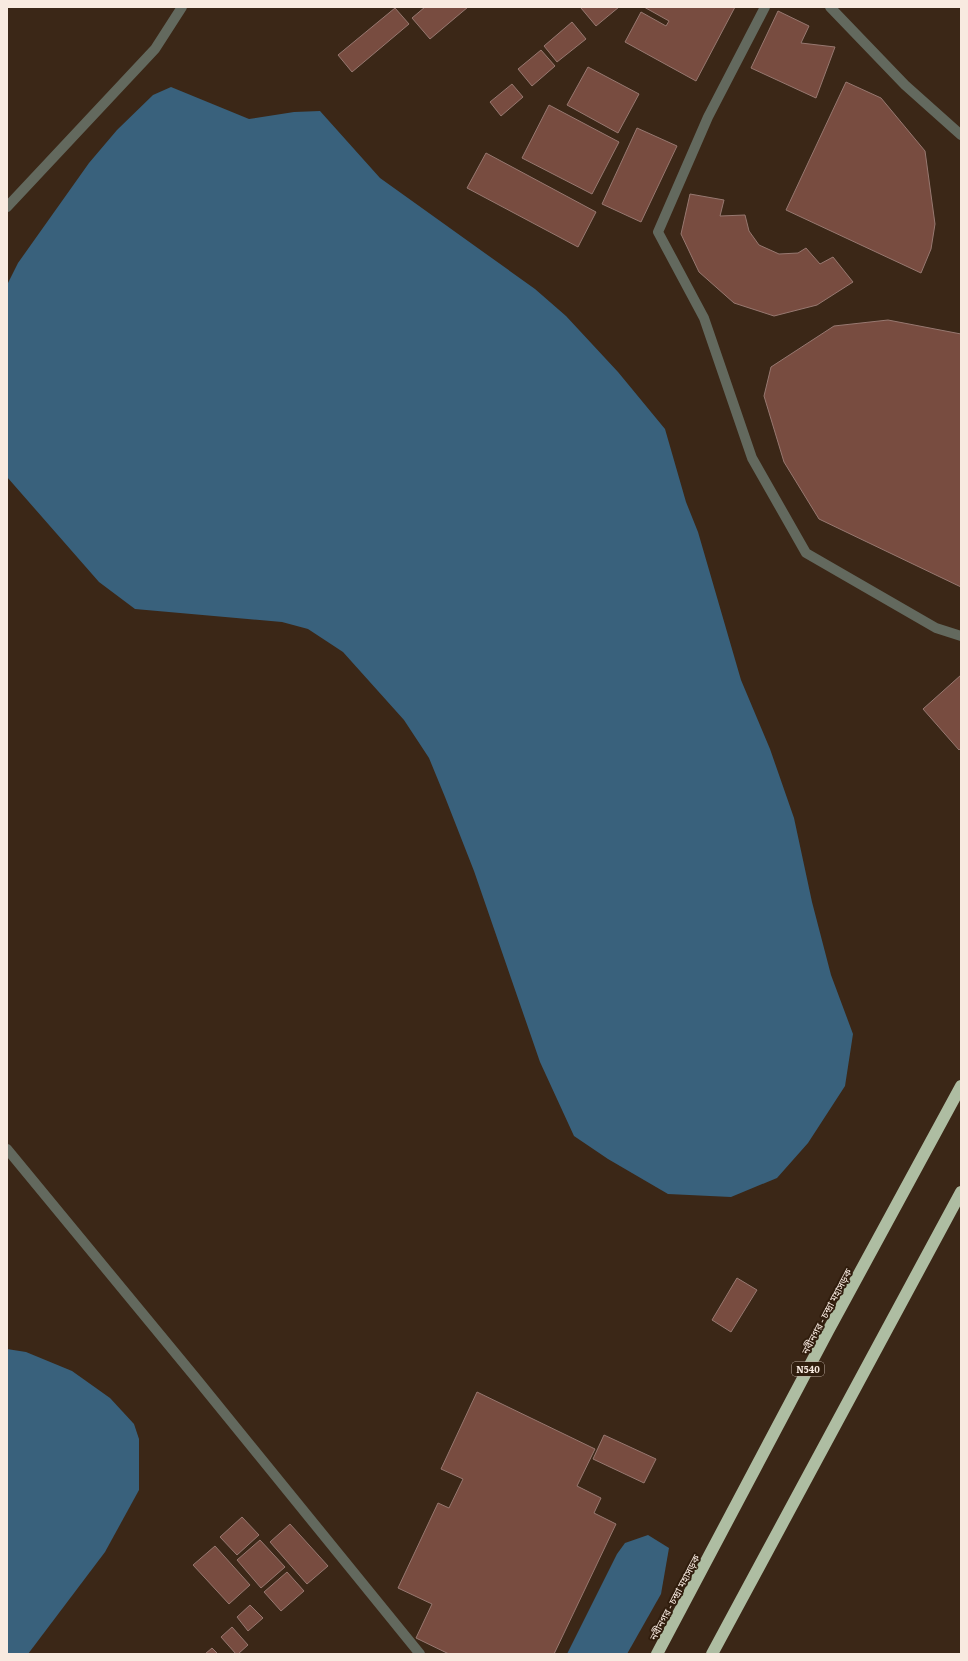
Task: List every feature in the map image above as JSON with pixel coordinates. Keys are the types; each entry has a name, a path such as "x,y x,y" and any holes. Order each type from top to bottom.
{"highway":[{"name":"নবীনগর - চন্দ্রা মহাসড়ক","path":"657,1654 820,1345 961,1086"},
{"path":"712,1654 961,1192"}],"street":[{"path":"7,207 155,49 182,7"},
{"path":"765,7 708,117 658,232 704,318 752,458 806,553 936,628 961,636"},
{"path":"830,7 905,85 961,135"},
{"path":"7,1149 200,1383 420,1654"}],"water":[{"path":"171,87 249,119 294,112 320,111 380,178 535,289 566,316 618,372 665,429 686,502 698,532 741,680 770,749 794,818 812,902 831,975 853,1034 845,1086 808,1143 777,1178 731,1197 668,1194 608,1159 574,1136 540,1062 474,871 445,797 429,758 404,720 343,652 308,629 282,622 135,609 99,582 7,477 7,285 18,263 89,163 117,130 153,95"},
{"path":"7,1349 26,1352 72,1371 110,1398 134,1424 139,1439 139,1490 105,1552 28,1654 7,1654"},
{"path":"648,1535 669,1548 661,1594 627,1654 567,1654 617,1554 625,1543"}],"building":[{"path":"425,7 468,7 430,39 412,18"},
{"path":"619,7 596,26 581,8"},
{"path":"644,7 735,7 696,81 625,42 641,12 666,26 669,21"},
{"path":"395,8 409,24 352,72 338,55"},
{"path":"778,11 809,26 801,43 835,47 816,98 751,68"},
{"path":"572,22 586,39 557,62 544,46"},
{"path":"541,50 555,66 532,86 518,69"},
{"path":"588,67 639,94 618,133 567,105"},
{"path":"846,82 881,98 925,151 935,224 931,249 921,273 786,210"},
{"path":"512,84 523,97 501,116 490,102"},
{"path":"549,105 619,142 592,194 522,158"},
{"path":"637,128 677,146 641,222 602,204"},
{"path":"486,153 596,212 578,247 467,188"},
{"path":"690,194 724,200 720,216 745,215 749,231 759,245 779,254 798,253 806,248 820,264 833,257 853,282 817,305 774,316 734,303 699,272 681,234"},
{"path":"888,320 961,334 961,587 819,519 784,462 764,396 771,367 834,326"},
{"path":"961,675 961,748 959,750 923,709"},
{"path":"737,1278 757,1290 731,1332 712,1320"},
{"path":"477,1392 595,1449 577,1486 601,1498 594,1513 616,1524 554,1654 449,1654 416,1638 432,1604 398,1588 438,1503 449,1508 463,1479 441,1469"},
{"path":"604,1435 656,1459 644,1483 593,1459"},
{"path":"242,1517 259,1535 237,1555 220,1537"},
{"path":"290,1524 328,1566 307,1584 270,1542"},
{"path":"260,1540 285,1567 261,1588 237,1560"},
{"path":"215,1546 250,1585 229,1604 193,1565"},
{"path":"287,1572 304,1591 281,1611 264,1592"},
{"path":"250,1605 263,1618 248,1631 237,1617"},
{"path":"232,1627 248,1645 238,1654 236,1654 221,1637"},
{"path":"212,1648 218,1654 205,1654"}]}
